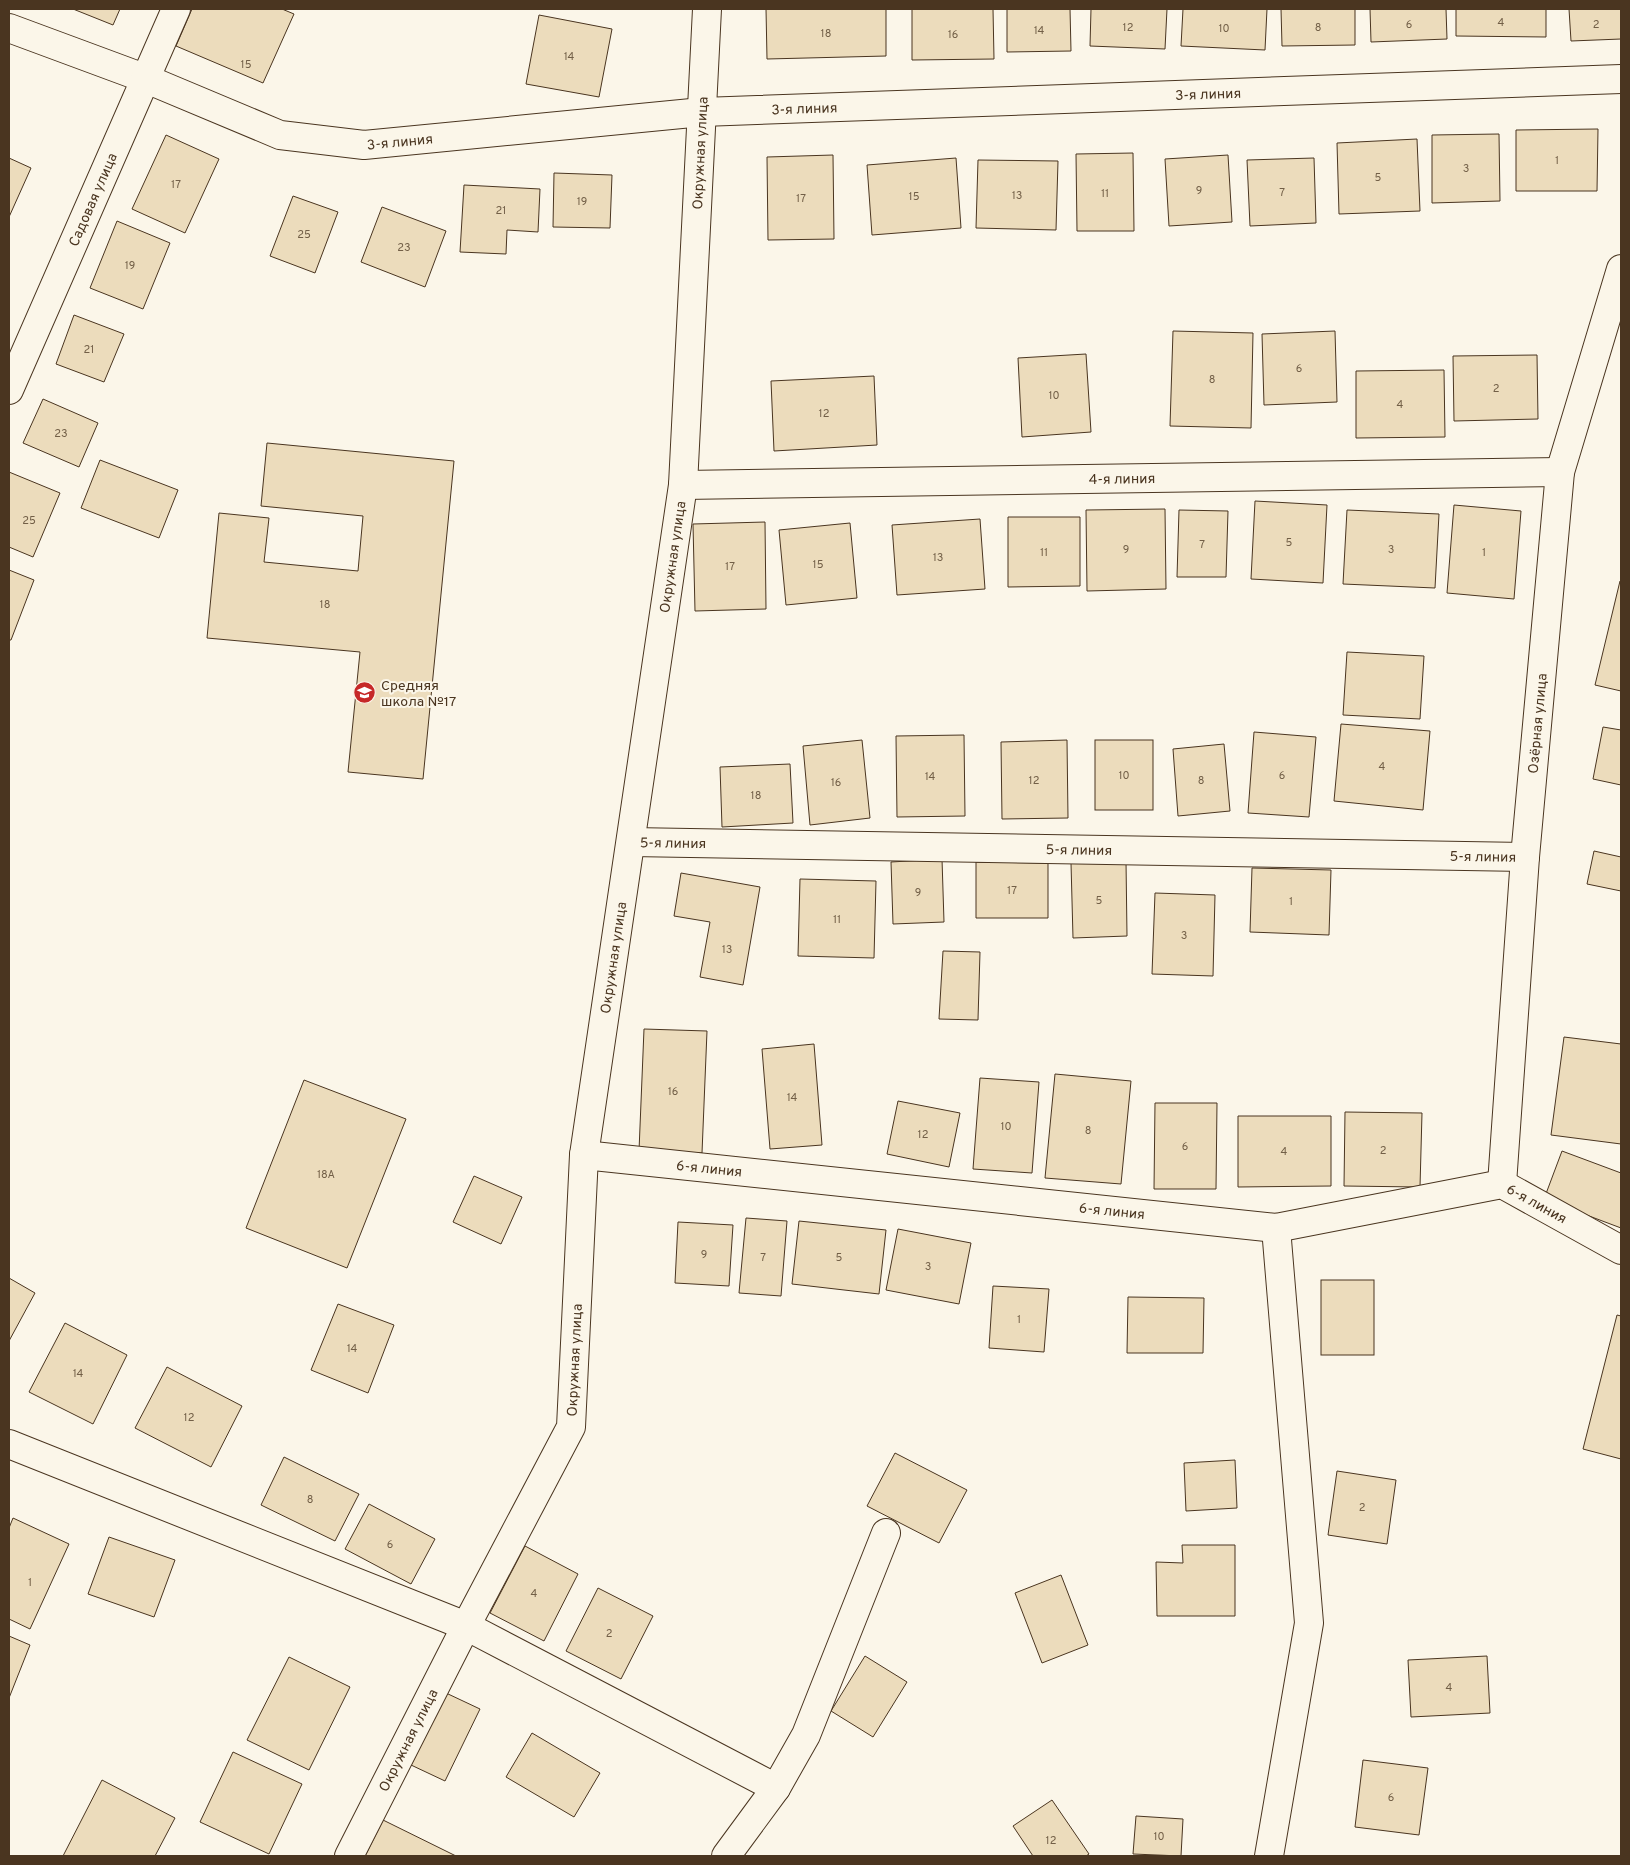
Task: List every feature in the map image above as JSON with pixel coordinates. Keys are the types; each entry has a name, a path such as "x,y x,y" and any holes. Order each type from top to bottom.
{"street":[{"name":"Садовая улица","path":"9,390 144,78 176,9"},
{"name":"Окружная улица","path":"349,1856 466,1626 571,1427 584,1155 683,485 707,9"},
{"name":"3-я линия","path":"9,28 144,78 280,135 364,145 702,112 1621,79"},
{"name":"Озёрная улица","path":"1502,1184 1525,857 1560,472 1621,269"},
{"name":"4-я линия","path":"683,485 1560,472"},
{"name":"5-я линия","path":"631,842 1525,857"},
{"name":"6-я линия","path":"584,1155 1276,1228 1502,1184 1621,1250"},
{"path":"1268,1856 1309,1623 1276,1228"},
{"path":"9,1444 466,1626 776,1788"},
{"path":"726,1856 776,1788 806,1735 886,1533"}],"building":[{"path":"73,9 120,9 113,25"},
{"path":"192,9 282,9 294,14 263,83 176,46"},
{"path":"766,9 886,9 886,56 767,59"},
{"path":"912,9 993,9 994,59 912,60"},
{"path":"1007,9 1070,9 1071,51 1007,52"},
{"path":"1091,9 1167,9 1165,49 1090,46"},
{"path":"1183,9 1267,9 1265,50 1181,46"},
{"path":"1281,9 1355,9 1355,45 1282,46"},
{"path":"1370,9 1446,9 1447,39 1371,42"},
{"path":"1456,9 1546,9 1546,37 1456,36"},
{"path":"1569,9 1621,9 1621,39 1571,41"},
{"path":"539,15 612,29 599,97 526,84"},
{"path":"1598,129 1597,191 1516,191 1516,130"},
{"path":"1499,134 1500,201 1432,203 1432,135"},
{"path":"166,135 219,159 185,233 132,209"},
{"path":"1417,139 1420,211 1339,214 1337,143"},
{"path":"1133,153 1134,231 1077,231 1076,154"},
{"path":"833,155 834,239 768,240 767,157"},
{"path":"1228,155 1232,222 1169,226 1165,159"},
{"path":"9,158 31,168 9,217"},
{"path":"956,158 961,228 872,235 867,165"},
{"path":"1314,158 1316,223 1250,226 1247,160"},
{"path":"978,160 1058,161 1056,230 976,228"},
{"path":"554,173 612,175 610,228 553,227"},
{"path":"464,185 540,189 538,232 507,230 506,254 460,252"},
{"path":"293,196 338,212 315,273 270,256"},
{"path":"382,207 446,231 425,287 361,262"},
{"path":"117,221 170,243 143,309 90,288"},
{"path":"74,315 124,334 104,382 56,364"},
{"path":"1173,331 1253,333 1251,428 1170,426"},
{"path":"1335,331 1337,402 1264,405 1262,334"},
{"path":"1086,354 1091,432 1022,437 1018,358"},
{"path":"1537,355 1538,419 1454,421 1453,356"},
{"path":"1444,370 1445,437 1356,438 1356,371"},
{"path":"874,376 877,445 774,451 771,381"},
{"path":"43,399 98,423 79,467 23,443"},
{"path":"267,443 454,461 423,779 348,772 360,652 207,638 219,513 269,518 264,562 358,571 363,516 261,506"},
{"path":"100,460 178,490 159,538 81,508"},
{"path":"9,472 60,493 33,557 9,547"},
{"path":"1255,501 1327,505 1323,583 1251,579"},
{"path":"1454,505 1521,511 1514,599 1447,593"},
{"path":"1165,509 1166,589 1087,591 1086,510"},
{"path":"1179,510 1228,511 1226,577 1177,577"},
{"path":"1347,510 1439,514 1435,588 1343,584"},
{"path":"1008,517 1080,517 1080,586 1008,587"},
{"path":"980,519 985,589 897,595 892,525"},
{"path":"765,522 766,609 695,611 693,524"},
{"path":"850,523 857,598 786,605 779,530"},
{"path":"9,570 34,580 11,640 9,640"},
{"path":"1621,581 1621,691 1595,685"},
{"path":"1347,652 1424,656 1420,719 1343,715"},
{"path":"1341,724 1430,731 1423,810 1334,801"},
{"path":"1603,727 1621,730 1621,785 1593,779"},
{"path":"1254,732 1316,737 1309,817 1248,813"},
{"path":"964,735 965,816 897,817 896,736"},
{"path":"862,740 870,818 810,825 803,746"},
{"path":"1067,740 1068,818 1002,819 1001,742"},
{"path":"1095,740 1153,740 1153,810 1095,810"},
{"path":"1224,744 1230,811 1178,816 1173,749"},
{"path":"790,764 793,823 722,827 720,767"},
{"path":"1594,851 1621,857 1621,891 1587,884"},
{"path":"942,859 944,922 893,924 891,862"},
{"path":"1126,861 1127,936 1073,938 1071,863"},
{"path":"976,862 1048,863 1048,918 976,918"},
{"path":"1252,868 1331,870 1329,935 1250,932"},
{"path":"681,873 760,887 743,985 700,977 710,922 674,916"},
{"path":"800,879 876,881 874,958 798,956"},
{"path":"1155,893 1215,895 1213,976 1152,974"},
{"path":"943,951 980,952 978,1020 939,1019"},
{"path":"644,1029 707,1031 702,1153 639,1151"},
{"path":"1564,1037 1621,1044 1621,1144 1551,1135"},
{"path":"814,1044 822,1145 770,1149 762,1049"},
{"path":"1055,1074 1131,1081 1121,1184 1045,1178"},
{"path":"980,1078 1039,1082 1032,1173 973,1169"},
{"path":"304,1080 406,1119 347,1268 246,1228"},
{"path":"898,1101 960,1113 949,1167 887,1154"},
{"path":"1155,1103 1217,1103 1216,1189 1154,1189"},
{"path":"1345,1112 1422,1113 1420,1187 1344,1186"},
{"path":"1238,1116 1331,1116 1331,1186 1238,1187"},
{"path":"1562,1151 1621,1173 1621,1228 1544,1199"},
{"path":"474,1176 522,1197 501,1244 453,1222"},
{"path":"746,1218 787,1221 781,1296 739,1293"},
{"path":"799,1221 886,1230 879,1294 792,1284"},
{"path":"678,1222 733,1225 729,1286 675,1283"},
{"path":"898,1229 971,1243 959,1304 886,1290"},
{"path":"9,1278 35,1293 9,1341"},
{"path":"1321,1280 1374,1280 1374,1355 1321,1355"},
{"path":"993,1286 1049,1289 1044,1352 989,1348"},
{"path":"1128,1297 1204,1298 1203,1353 1127,1353"},
{"path":"338,1304 394,1325 368,1393 311,1370"},
{"path":"1617,1315 1621,1316 1621,1459 1583,1449"},
{"path":"65,1323 127,1355 93,1424 29,1392"},
{"path":"167,1367 242,1406 211,1467 135,1428"},
{"path":"895,1453 967,1490 939,1543 867,1506"},
{"path":"284,1457 359,1494 335,1541 261,1505"},
{"path":"1235,1460 1237,1508 1186,1511 1184,1463"},
{"path":"1337,1471 1396,1480 1387,1544 1328,1535"},
{"path":"369,1504 435,1539 411,1584 345,1549"},
{"path":"13,1518 69,1544 30,1629 9,1619 9,1528"},
{"path":"109,1537 175,1560 154,1617 88,1594"},
{"path":"1182,1545 1235,1545 1235,1616 1157,1616 1156,1562 1183,1563"},
{"path":"525,1546 578,1574 544,1641 490,1613"},
{"path":"1061,1575 1088,1645 1042,1663 1015,1593"},
{"path":"598,1588 653,1616 621,1679 566,1651"},
{"path":"9,1636 30,1645 9,1698"},
{"path":"865,1656 907,1682 873,1737 831,1711"},
{"path":"1487,1656 1490,1713 1411,1717 1408,1660"},
{"path":"289,1657 350,1687 309,1770 247,1740"},
{"path":"446,1693 480,1709 445,1781 411,1765"},
{"path":"532,1733 600,1773 574,1817 506,1777"},
{"path":"233,1752 302,1784 269,1854 200,1822"},
{"path":"1363,1760 1428,1768 1419,1835 1355,1827"},
{"path":"102,1780 175,1818 155,1856 63,1856"},
{"path":"1052,1800 1089,1854 1086,1856 1033,1856 1013,1826"},
{"path":"1136,1816 1183,1819 1181,1856 1133,1854"},
{"path":"383,1820 456,1856 365,1856"}],"place":[{"name":"Средняя школа №17","path":"365,693"}]}
